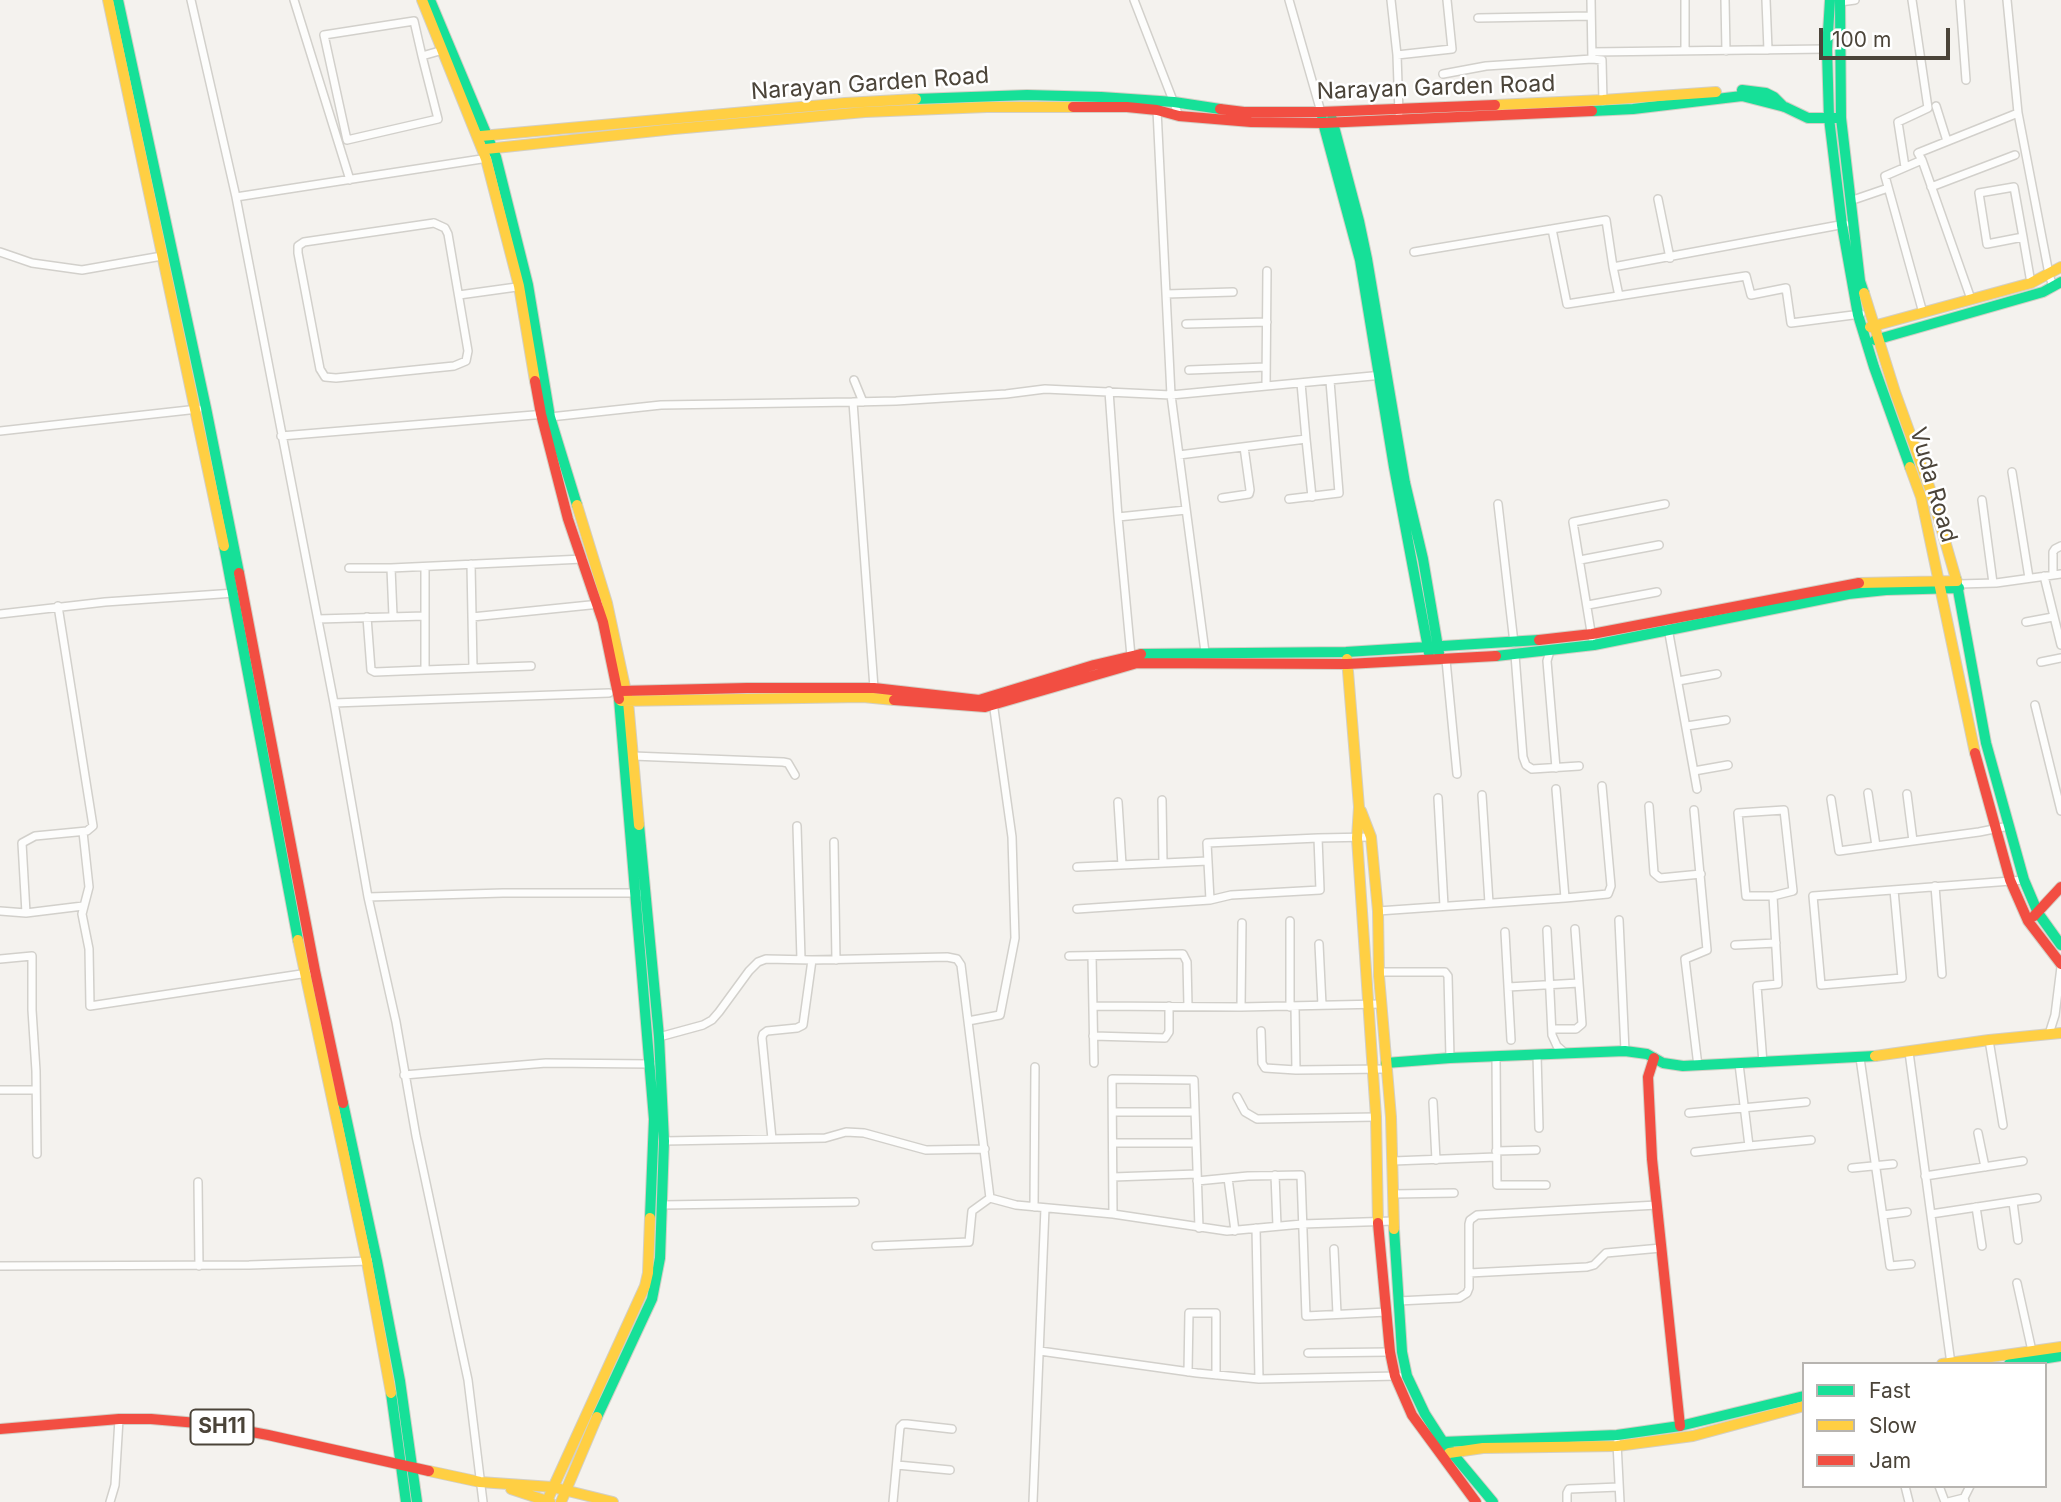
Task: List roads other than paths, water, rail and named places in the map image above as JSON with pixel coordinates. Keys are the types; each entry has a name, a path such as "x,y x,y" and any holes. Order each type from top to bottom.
{"street":[{"path":"108,0 162,256 200,409"},
{"path":"118,0 372,1261 406,1502"},
{"path":"191,0 236,197 334,703 368,897 468,1380 482,1502"},
{"path":"294,0 350,180"},
{"path":"422,0 482,136"},
{"path":"430,0 489,153 523,286 568,519 603,603"},
{"path":"1134,0 1179,116"},
{"path":"1289,0 1362,233 1395,475 1439,660 1457,774"},
{"path":"1391,0 1398,55 1400,120"},
{"path":"1398,55 1452,49 1447,0"},
{"path":"1591,0 1592,56"},
{"path":"1685,0 1685,51"},
{"path":"1725,0 1726,51"},
{"path":"1766,0 1768,50"},
{"path":"1837,1 1855,0"},
{"path":"1905,167 1898,122 1928,108 1912,0"},
{"path":"1960,0 1966,79"},
{"path":"2007,0 2018,113 2043,292"},
{"name":"Vuda Road","path":"1837,1 1827,49 1829,118 1863,313 1863,330 1921,496 1932,585 1994,830 2002,880 2061,966"},
{"name":"Vuda Road","path":"1837,1 1841,118 1850,201 1847,224"},
{"path":"1478,18 1591,16"},
{"path":"414,21 422,56 438,119 347,140 324,35 414,21"},
{"path":"1443,74 1486,66 1592,56 1685,51 1827,49"},
{"path":"422,56 443,50"},
{"path":"1592,56 1602,60 1602,105"},
{"name":"Narayan Garden Road","path":"482,136 836,104 968,96 1051,95 1174,102 1244,112 1326,118 1400,120 1602,105"},
{"name":"Narayan Garden Road","path":"489,153 865,112 987,107 1127,107 1157,110 1179,116 1251,122 1326,118 1399,109 1602,105 1633,109 1742,96 1785,107 1812,118 1829,118"},
{"path":"1936,106 1947,141"},
{"path":"1157,110 1171,395 1205,652"},
{"path":"1972,299 1918,153 2018,113"},
{"path":"1829,118 1841,118"},
{"path":"236,197 350,180 489,153"},
{"path":"1931,187 2015,155"},
{"path":"1922,160 1885,176 1923,313"},
{"path":"2023,237 1987,244 1979,193 2014,187 2023,237 2040,279"},
{"path":"1850,201 1888,188"},
{"path":"1658,199 1670,258"},
{"path":"1414,252 1606,220 1619,296"},
{"path":"440,224 448,234 459,295 468,351 464,363 337,378 325,377 320,369 297,249 304,242 440,224"},
{"path":"1613,267 1847,224"},
{"path":"1552,229 1567,304 1746,276 1751,295 1786,288 1791,323 1863,313"},
{"path":"0,252 32,263 82,270 162,256"},
{"path":"1863,330 2040,279 2061,267"},
{"path":"1266,386 1267,271"},
{"path":"2040,279 2057,284"},
{"path":"1867,343 2043,292 2057,284"},
{"path":"459,295 523,286"},
{"path":"1166,294 1233,292"},
{"name":"Vuda Road","path":"1863,313 1874,326 1930,489 1958,584 1986,743 2024,880 2038,913 2061,946"},
{"path":"1186,324 1266,322"},
{"path":"1189,370 1266,367"},
{"path":"281,436 661,405 863,402 1006,394 1045,389 1171,395 1383,375"},
{"path":"854,380 863,402"},
{"path":"1289,499 1339,493 1330,381"},
{"path":"1301,383 1312,497"},
{"path":"1109,391 1131,656"},
{"path":"853,402 874,688"},
{"path":"0,431 200,409"},
{"path":"547,415 603,603 633,755 639,893 664,1141 659,1267 652,1299 561,1502"},
{"path":"1179,455 1306,439"},
{"path":"1222,498 1249,494 1244,447"},
{"path":"2012,472 2029,578"},
{"path":"1982,500 1993,583"},
{"path":"1498,504 1514,643"},
{"path":"1593,640 1573,522 1665,504"},
{"path":"1118,517 1186,510"},
{"path":"1580,560 1659,545"},
{"path":"620,695 863,697 977,707 1137,663 1347,664 1515,655 1550,651 1854,584 1876,581 1932,585 1993,583 2057,575 2053,552 2061,546"},
{"path":"349,568 583,559"},
{"path":"471,564 473,668"},
{"path":"425,567 425,670"},
{"path":"391,568 393,616"},
{"path":"2044,576 2061,645"},
{"path":"0,614 239,592"},
{"path":"239,592 304,974 400,1381 417,1502"},
{"path":"1588,605 1657,592"},
{"path":"472,617 603,603"},
{"path":"26,913 22,843 35,836 83,832 92,829 93,823 58,607"},
{"path":"318,619 425,616"},
{"path":"368,617 371,670 375,672 531,666"},
{"path":"2026,622 2053,617"},
{"path":"1668,625 1697,789"},
{"path":"334,703 620,695 747,688 874,688 993,702 1094,665 1131,656 1205,652 1346,652 1593,640"},
{"path":"1550,651 1547,661 1556,768"},
{"path":"1346,652 1359,807 1357,838 1376,1117 1378,1222 1390,1352 1395,1376 1412,1415 1476,1502"},
{"path":"1515,655 1526,765 1532,769 1579,766"},
{"path":"2041,662 2061,658"},
{"path":"1678,681 1717,674"},
{"path":"548,1502 552,1487 645,1286 650,1241 655,1064 659,1037 633,855 620,695"},
{"path":"968,1021 1000,1016 1015,938 1012,837 993,702"},
{"path":"2035,705 2061,811"},
{"path":"1687,726 1726,720"},
{"path":"633,755 783,762 788,763 795,775"},
{"path":"1694,771 1728,765"},
{"path":"1378,911 1604,895 1610,891 1602,786"},
{"path":"1556,789 1564,898"},
{"path":"1868,793 1876,846"},
{"path":"1907,794 1913,841"},
{"path":"1482,795 1489,903"},
{"path":"1438,798 1444,906"},
{"path":"1831,799 1839,851 2009,826"},
{"path":"1161,800 1163,863"},
{"path":"1118,803 1122,865"},
{"path":"1649,806 1654,873 1660,878 1701,874"},
{"path":"1359,807 1371,837 1378,911 1379,972 1393,1161 1398,1301 1406,1376 1425,1415 1493,1502"},
{"path":"1694,810 1707,950 1685,959 1698,1066"},
{"path":"1784,810 1793,891 1773,896 1746,896 1738,813 1784,810"},
{"path":"797,826 801,959"},
{"path":"83,832 89,887 82,914 89,949 90,1006 315,971"},
{"path":"1210,900 1207,843 1371,837"},
{"path":"1077,909 1320,890 1318,838"},
{"path":"834,842 836,960"},
{"path":"1077,867 1208,861"},
{"path":"1894,890 1902,978 1821,985 1814,896 2024,880"},
{"path":"1935,886 1942,974"},
{"path":"2028,921 2061,887"},
{"path":"368,897 639,893"},
{"path":"1763,1063 1757,986 1779,984 1773,896"},
{"path":"0,911 26,913 83,906"},
{"path":"1619,919 1625,1051"},
{"path":"1290,921 1296,1070"},
{"path":"1241,1007 1242,923"},
{"path":"1552,1029 1580,1027 1582,1024 1575,929"},
{"path":"1547,930 1553,1041 1565,1053"},
{"path":"1505,932 1511,1040"},
{"path":"1735,945 1776,943"},
{"path":"1319,944 1322,1006"},
{"path":"1069,956 1183,954 1187,962 1188,1006"},
{"path":"0,959 32,956 37,1154"},
{"path":"1092,956 1094,1063"},
{"path":"659,1037 712,1020 749,971 758,962 766,959 957,959 961,965 990,1198"},
{"path":"772,1139 761,1038 767,1031 797,1028 803,1024 811,960"},
{"path":"2045,1034 2055,1015 2061,966"},
{"path":"1379,972 1445,972 1450,981 1450,1058"},
{"path":"1508,987 1579,983"},
{"path":"1093,1006 1293,1007 1381,1004"},
{"path":"1093,1036 1166,1038 1169,1032 1169,1006"},
{"path":"1261,1031 1263,1066 1296,1070 1372,1070 1450,1058 1625,1051 1647,1054 1662,1063 1683,1066 1763,1063 1860,1058 2061,1033"},
{"path":"1989,1040 2003,1125"},
{"path":"1909,1052 1948,1362"},
{"path":"1537,1054 1539,1128"},
{"path":"1496,1056 1497,1185 1546,1185"},
{"path":"1654,1058 1648,1077 1652,1159 1680,1426"},
{"path":"1860,1058 1890,1266 1911,1264"},
{"path":"404,1075 546,1063 655,1064"},
{"path":"1739,1064 1749,1146"},
{"path":"1034,1067 1034,1207"},
{"path":"1113,1214 1112,1079 1194,1080 1199,1228"},
{"path":"0,1090 36,1090"},
{"path":"1237,1097 1245,1112 1257,1119 1376,1117"},
{"path":"1433,1102 1436,1160"},
{"path":"1689,1113 1807,1102"},
{"path":"1113,1112 1195,1112"},
{"path":"664,1141 825,1138 846,1132 864,1133 926,1150 985,1149"},
{"path":"1978,1133 1985,1167"},
{"path":"1695,1152 1811,1140"},
{"path":"1113,1143 1196,1143"},
{"path":"1393,1161 1436,1160 1536,1150"},
{"path":"1926,1176 2023,1161"},
{"path":"1852,1168 1894,1164"},
{"path":"1275,1175 1277,1226"},
{"path":"1113,1177 1228,1178 1301,1175 1306,1316 1387,1312"},
{"path":"1228,1178 1235,1231"},
{"path":"198,1182 199,1266"},
{"path":"1393,1194 1454,1193"},
{"path":"990,1198 1016,1205 1113,1214 1235,1231 1302,1224 1394,1221"},
{"path":"876,1246 969,1242 972,1211 990,1198"},
{"path":"1930,1214 2037,1198"},
{"path":"662,1205 855,1202"},
{"path":"2013,1202 2018,1240"},
{"path":"1398,1301 1464,1296 1469,1288 1468,1224 1477,1214 1657,1205"},
{"path":"1976,1207 1982,1246"},
{"path":"1033,1502 1045,1208"},
{"path":"1883,1215 1907,1212"},
{"path":"1256,1228 1259,1379"},
{"path":"1469,1273 1587,1267 1594,1265 1606,1253 1661,1248"},
{"path":"1334,1249 1337,1314"},
{"path":"0,1266 199,1266 372,1261"},
{"path":"2017,1283 2032,1351"},
{"path":"1188,1372 1189,1313 1216,1313 1216,1375"},
{"path":"1955,1362 2061,1347"},
{"path":"1040,1351 1259,1379 1406,1376"},
{"path":"1308,1353 1390,1352"},
{"path":"2022,1362 2061,1356"},
{"path":"1431,1443 1617,1440 1802,1396"},
{"path":"1439,1454 1483,1448 1693,1436 1802,1407"},
{"path":"110,1502 115,1485 119,1419"},
{"name":"SH11","path":"0,1429 119,1419 209,1424 411,1465 480,1482 552,1487 613,1502"},
{"path":"893,1502 900,1427 903,1424 952,1429"},
{"path":"1617,1440 1620,1502"},
{"path":"897,1465 950,1470"},
{"name":"SH11","path":"499,1485 535,1500 548,1502"},
{"path":"1567,1502 1569,1489 1619,1487"},
{"path":"1946,1502 1965,1500"}]}
